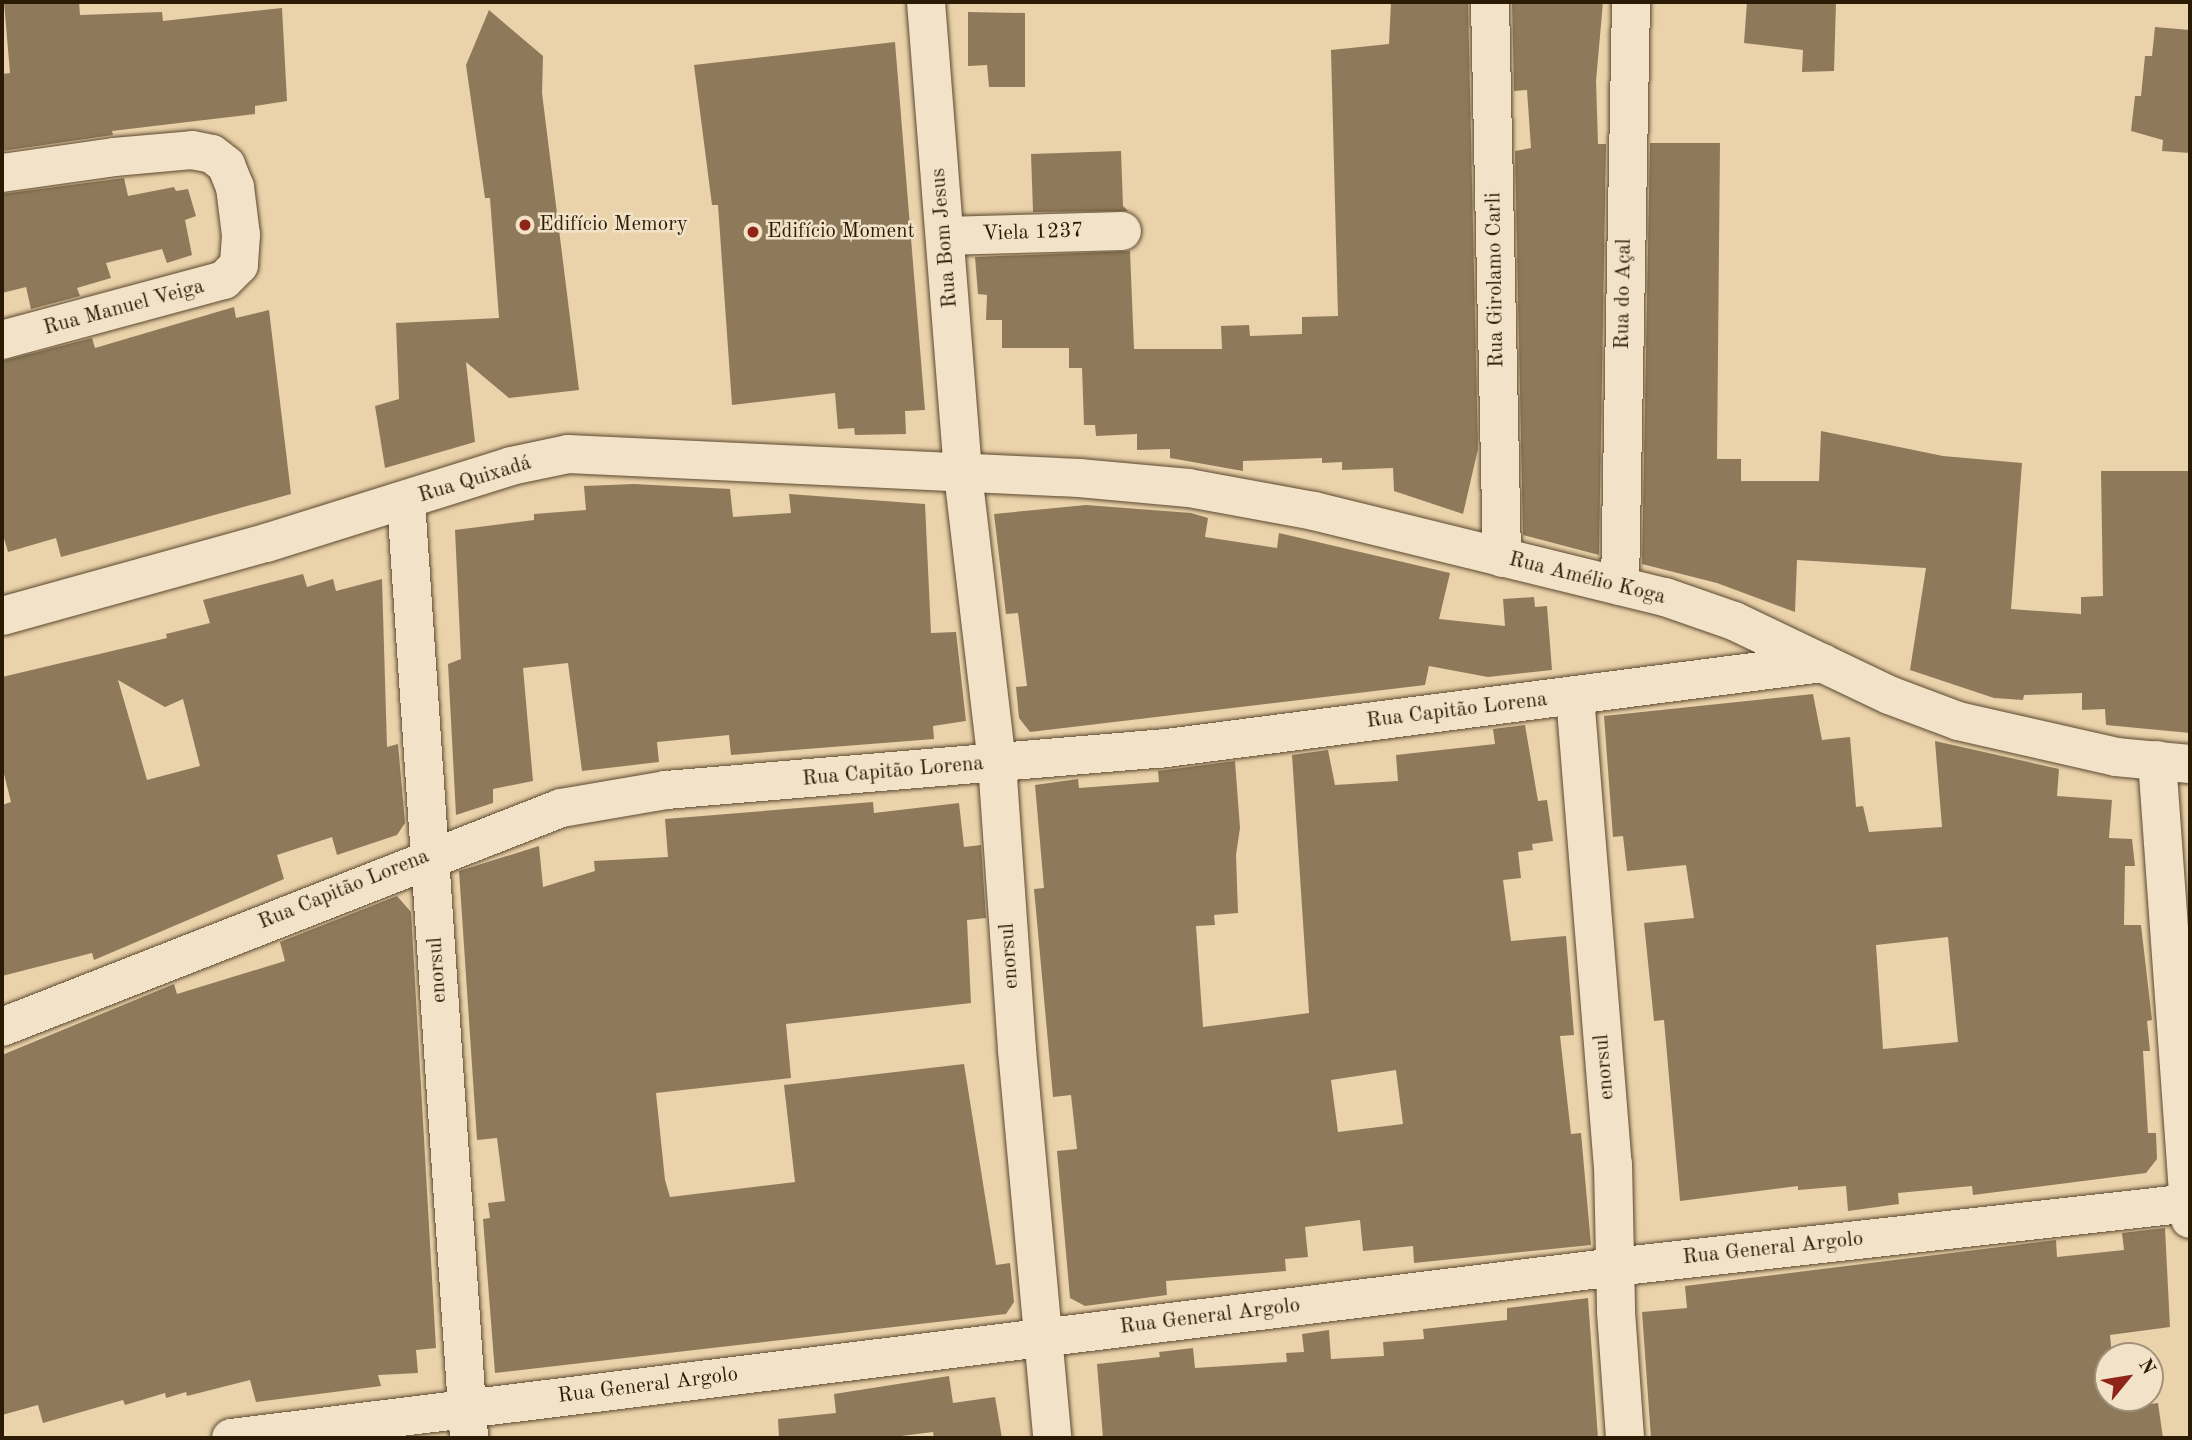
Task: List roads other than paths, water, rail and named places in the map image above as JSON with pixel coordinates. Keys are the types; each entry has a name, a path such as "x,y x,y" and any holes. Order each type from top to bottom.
{"street":[{"name":"Rua Bom Jesus","path":"926,2 964,474"},
{"name":"Rua Girolamo Carli","path":"1490,2 1502,558"},
{"name":"Rua do Açal","path":"1620,586 1631,2"},
{"name":"Rua Manuel Veiga","path":"2,173 114,157 192,150 212,154 226,165 235,187 239,264 224,280 2,340"},
{"name":"Viela 1237","path":"945,236 1122,231"},
{"name":"Rua Quixadá","path":"2,616 406,501 511,466 568,454 614,453 964,474"},
{"name":"Rua Amélio Koga","path":"964,474 1079,478 1189,488 1314,511 1620,586 1734,621 1889,695 1958,721 2045,743 2174,762"},
{"name":"enorsul","path":"964,474 997,763 1017,1050 1052,1438"},
{"name":"enorsul","path":"406,501 468,1423"},
{"name":"Rua Capitão Lorena","path":"2,1027 430,856 561,808 610,799 1159,749 1822,663"},
{"name":"enorsul","path":"1574,696 1613,1164 1615,1267 1625,1438"},
{"path":"2174,762 2190,1208"},
{"name":"Rua General Argolo","path":"231,1438 468,1423 1045,1338 1615,1267 2190,1208"}],"place":[{"name":"Edifício Memory","path":"525,225"},
{"name":"Edifício Moment","path":"753,232"}]}
